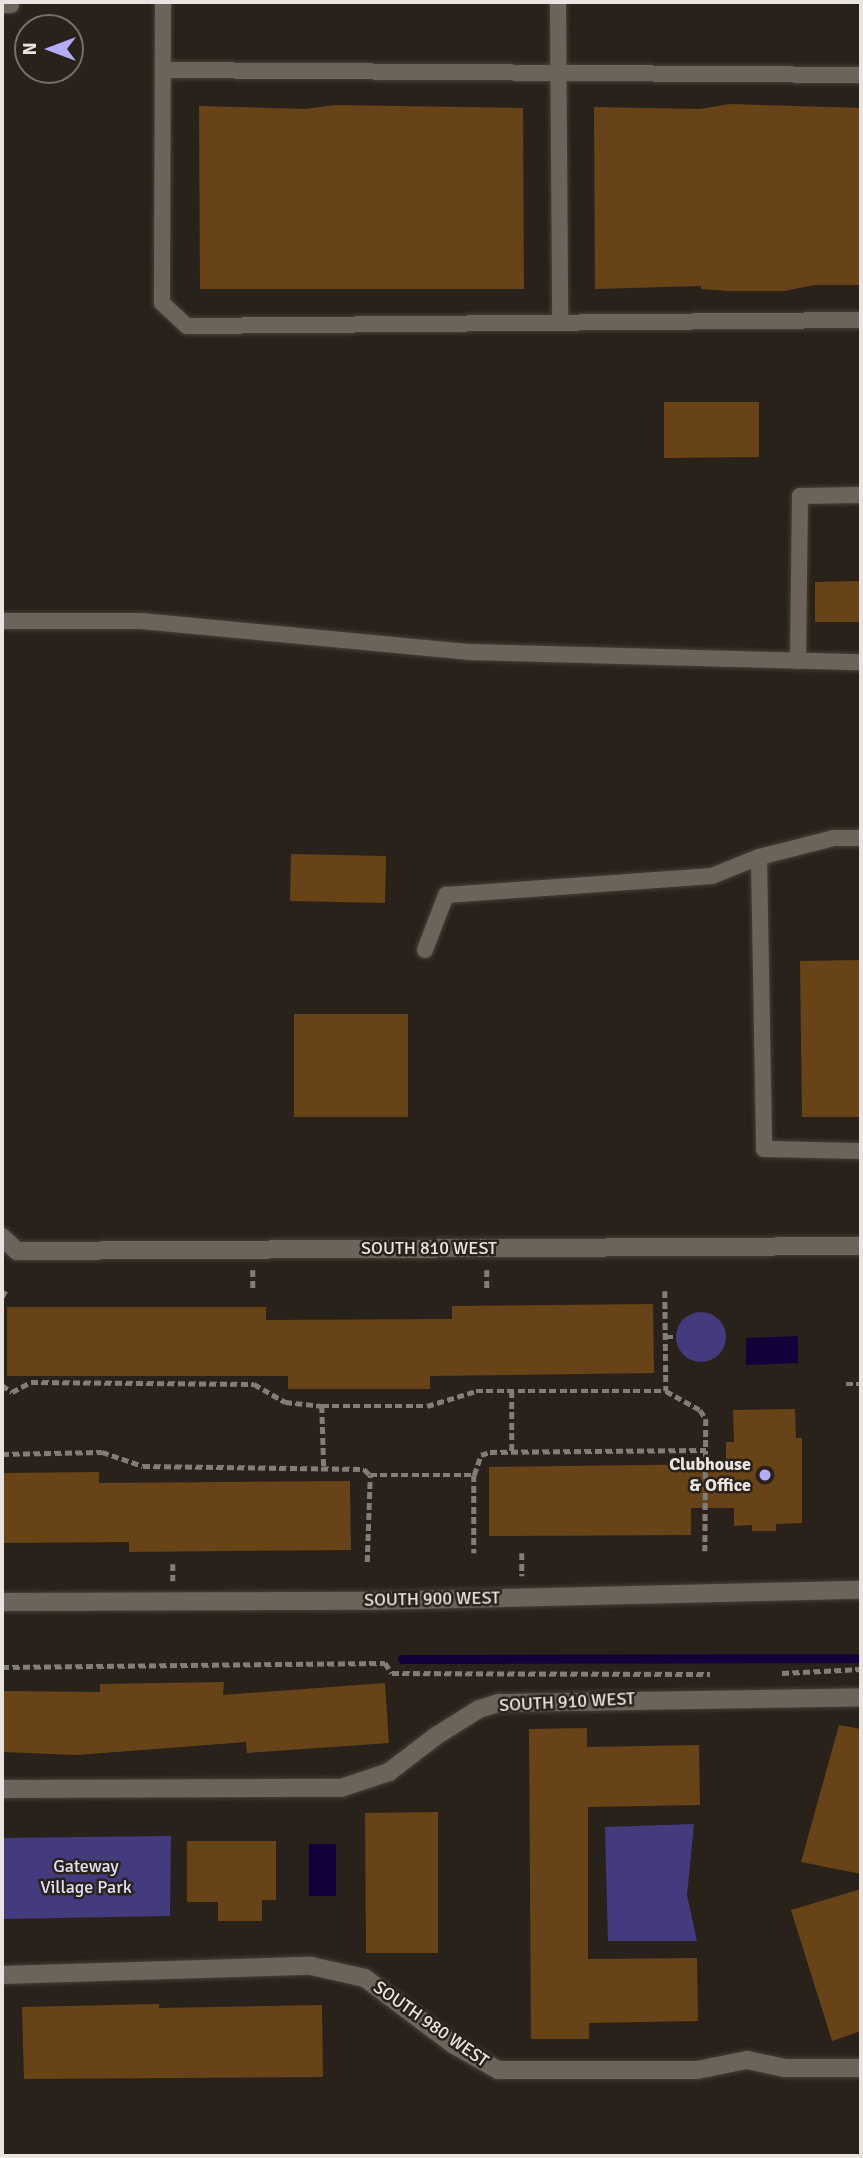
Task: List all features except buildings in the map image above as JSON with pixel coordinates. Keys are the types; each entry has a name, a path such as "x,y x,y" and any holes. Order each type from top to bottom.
{"street":[{"name":"SOUTH 810 WEST","path":"2,1237 17,1251 861,1246"},
{"name":"SOUTH 900 WEST","path":"2,1602 368,1601 861,1590"},
{"name":"SOUTH 910 WEST","path":"2,1789 341,1788 389,1773 460,1721 499,1703 861,1697"},
{"name":"SOUTH 980 WEST","path":"2,1975 311,1966 365,1978 454,2045 498,2070 698,2070 747,2060 784,2068 861,2068"}],"lane":[{"path":"163,2 162,303 187,326 861,320"},
{"path":"558,2 560,323"},
{"path":"163,70 861,75"},
{"path":"798,661 800,496 861,495"},
{"path":"2,621 141,621 468,652 861,662"},
{"path":"425,950 446,895 712,876 759,857 834,838 861,838"},
{"path":"759,857 764,1149 861,1151"}],"path":[{"path":"2,1297 7,1287"},
{"path":"665,1291 666,1391"},
{"path":"666,1337 676,1337"},
{"path":"2,1385 12,1392 31,1382 254,1384 285,1402 322,1406 427,1406 457,1393 666,1391 700,1410 706,1419 705,1551"},
{"path":"846,1384 861,1384"},
{"path":"512,1391 512,1452"},
{"path":"322,1406 324,1470"},
{"path":"474,1553 474,1475 481,1455 512,1452 706,1450"},
{"path":"2,1454 102,1452 143,1465 364,1469 370,1475 474,1475"},
{"path":"367,1562 370,1475"},
{"path":"2,1667 385,1663 392,1673 716,1675"},
{"path":"778,1673 861,1669"}],"green space":[{"path":"701,1312 718,1320 726,1337 718,1354 701,1362 684,1354 676,1337 684,1320"},
{"path":"694,1824 687,1895 697,1941 608,1941 605,1827"},
{"name":"Gateway Village Park","path":"171,1836 170,1916 2,1919 2,1838"}],"shaded area":[{"path":"798,1336 798,1363 746,1365 746,1338"},
{"path":"309,1844 336,1844 336,1896 309,1896"}],"waterway":[{"path":"402,1659 861,1658"}],"place":[{"name":"Clubhouse & Office","path":"765,1475"}]}
